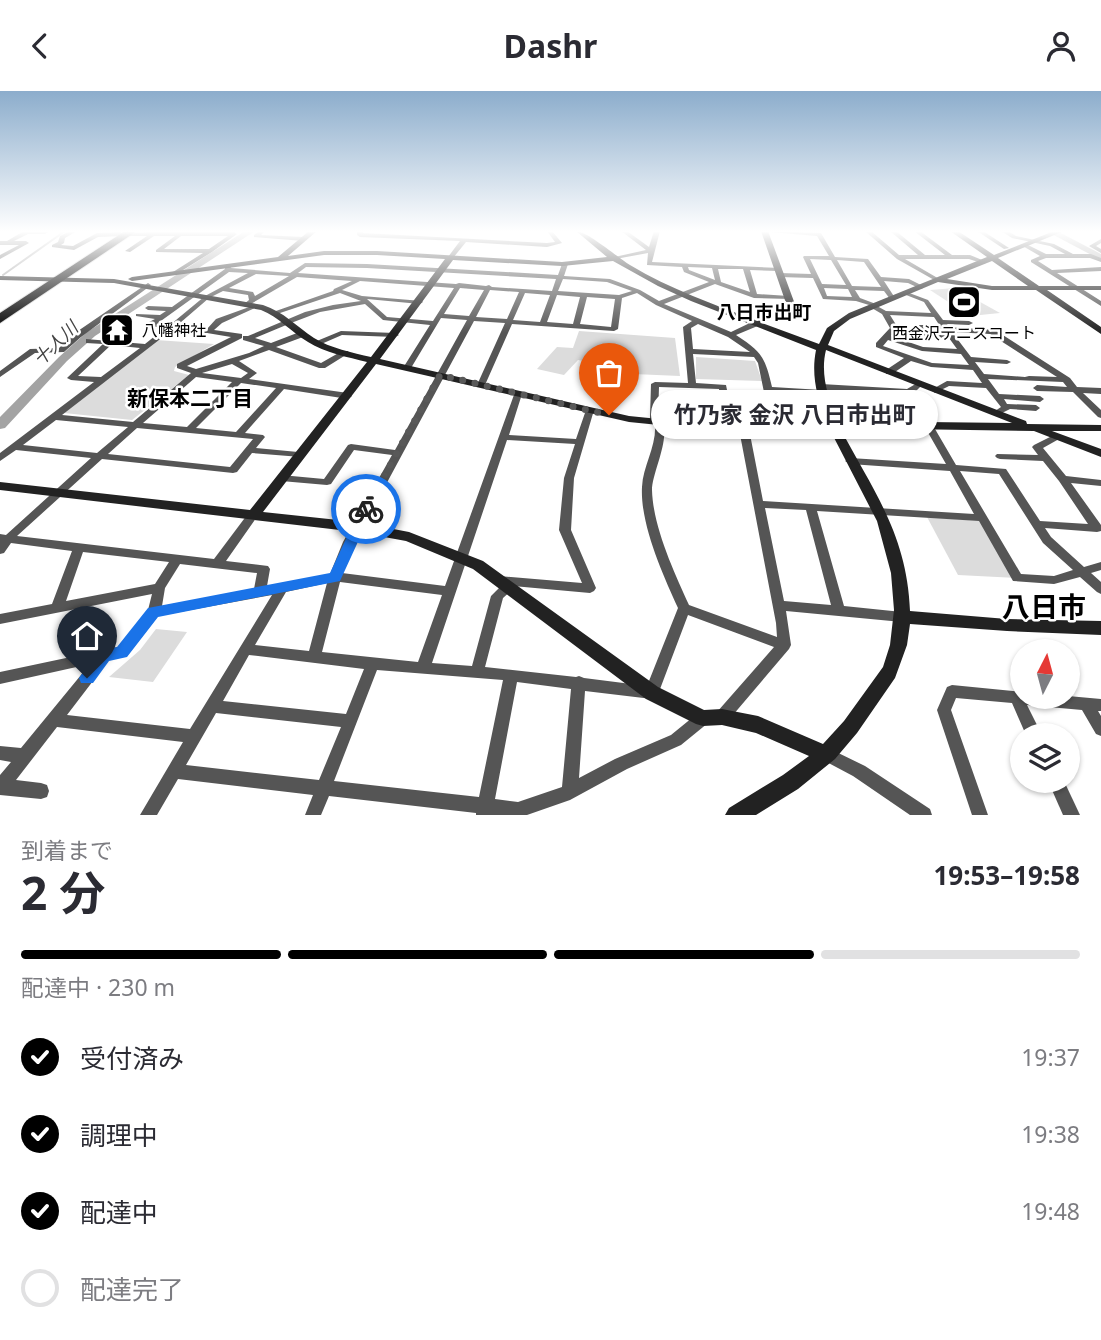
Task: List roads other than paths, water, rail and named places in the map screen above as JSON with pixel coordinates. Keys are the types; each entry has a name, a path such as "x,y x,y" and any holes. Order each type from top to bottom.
{"highway":[{"path":"0,313 78,265"},
{"path":"0,319 56,279"}],"street":[{"path":"177,273 189,265"},
{"path":"0,278 82,279 155,275 244,265"},
{"path":"209,331 219,321 252,304 304,265 608,280 638,291 658,304 731,335 757,355 770,400 724,397"},
{"path":"217,564 298,455 395,335 446,265"},
{"path":"543,324 565,265"},
{"path":"630,265 687,293 935,390 1000,410 1032,427 1101,453"},
{"path":"677,265 746,268 815,276"},
{"path":"685,265 686,271 754,296 789,298"},
{"path":"731,335 792,307 776,265"},
{"path":"810,265 825,298 857,299 877,308 943,326 992,332 1067,380 1101,415"},
{"path":"837,265 857,299"},
{"path":"870,265 894,293"},
{"path":"912,265 938,280 973,286 1101,289"},
{"path":"736,815 805,772 826,754 847,731 894,664 902,617 901,587 880,513 832,425 821,390 823,347 835,326 877,308 894,293 921,287 976,265"},
{"path":"996,265 1101,331"},
{"path":"1039,265 1101,304"},
{"path":"658,304 718,281 715,267"},
{"path":"345,353 322,366 250,338 209,331 168,329 152,324 228,268 293,275 619,297 638,291"},
{"path":"746,268 754,296"},
{"path":"1051,272 1101,269"},
{"path":"0,458 147,346 207,296 256,272"},
{"path":"122,282 155,275"},
{"path":"82,279 157,287 252,304 275,313 300,335 315,343 345,353 629,419 727,424 1101,428"},
{"path":"361,279 336,290 364,299 420,302"},
{"path":"880,279 909,281 921,287"},
{"path":"250,338 285,322 330,307 345,307 364,299 390,281"},
{"path":"407,368 459,285"},
{"path":"820,286 894,293 926,301 997,396 1000,410"},
{"path":"0,375 33,351 61,350 78,335 157,287"},
{"path":"314,656 335,577 356,527 489,287"},
{"path":"218,289 251,293 252,304"},
{"path":"481,384 523,290"},
{"path":"275,313 340,291"},
{"path":"576,326 584,295"},
{"path":"364,299 385,319 472,319 614,329 619,297"},
{"path":"148,308 173,309"},
{"path":"877,308 894,328 880,347 931,365 975,368"},
{"path":"138,315 163,317"},
{"path":"692,386 687,327 698,321"},
{"path":"924,331 969,323"},
{"path":"298,357 315,343 341,333 395,335"},
{"path":"0,550 4,539 195,373 300,335"},
{"path":"239,337 180,366 195,373 348,396"},
{"path":"887,337 922,349 962,352"},
{"path":"89,341 147,346"},
{"path":"102,380 71,378 109,343"},
{"path":"689,351 757,355"},
{"path":"889,372 910,358"},
{"path":"968,359 1007,362"},
{"path":"189,430 240,381 253,373 233,361"},
{"path":"982,376 1067,380"},
{"path":"935,390 947,383 989,386"},
{"path":"652,693 684,608 651,518 647,492 649,468 662,433 659,422 654,418 655,384 723,387 727,424"},
{"path":"768,389 909,392 919,384"},
{"path":"239,435 282,387"},
{"path":"1037,388 1101,391"},
{"path":"858,389 876,425"},
{"path":"909,392 1017,578 1054,580 1101,566"},
{"path":"423,668 518,394"},
{"path":"997,396 1038,404 1000,410"},
{"path":"503,583 590,587 565,530 569,478 590,410"},
{"path":"14,447 233,470 260,437 54,417"},
{"path":"722,717 783,645 760,504 743,424"},
{"path":"503,437 580,442"},
{"path":"1036,524 1097,527 1037,447 1056,437"},
{"path":"281,478 327,482 351,447 398,453"},
{"path":"250,450 298,455"},
{"path":"999,456 1046,459"},
{"path":"850,461 1002,471 1047,540 1101,589"},
{"path":"1063,479 1101,483"},
{"path":"0,486 356,527 410,537 478,565 652,693 703,718 722,717 758,725 826,754 859,771 918,814"},
{"path":"760,504 983,518"},
{"path":"811,508 839,611"},
{"path":"4,539 264,569 260,592"},
{"path":"57,608 79,548"},
{"path":"0,678 122,652 154,613 159,589 177,559"},
{"path":"154,613 335,577 450,591"},
{"path":"477,672 497,596 503,583"},
{"path":"0,619 159,589"},
{"path":"148,815 282,589"},
{"path":"778,605 1007,625 1101,628"},
{"path":"684,608 783,645"},
{"path":"246,649 373,664 579,682 652,693"},
{"path":"0,787 104,656"},
{"path":"313,815 373,664"},
{"path":"485,811 511,675"},
{"path":"570,792 579,682"},
{"path":"980,815 944,710 952,691 1010,697"},
{"path":"212,705 350,721"},
{"path":"1094,705 1101,729"},
{"path":"174,771 324,787 485,811 518,810 570,792 621,764 676,740 703,718"},
{"path":"53,720 194,736"},
{"path":"0,753 24,756"},
{"path":"0,787 41,791"},
{"path":"1062,793 1072,815"}],"waterway":[{"path":"3,275 17,265"},
{"name":"十人川","path":"0,425 63,359 91,334 199,265"}],"place":[{"name":"西金沢テニスコート","path":"964,302"},
{"name":"八幡神社","path":"117,330"},
{"name":"竹乃家 金沢 八日市出町","path":"609,415"}],"district":[{"name":"八日市出町","path":"764,312"},
{"name":"新保本二丁目","path":"190,398"},
{"name":"八日市","path":"1044,606"}]}
